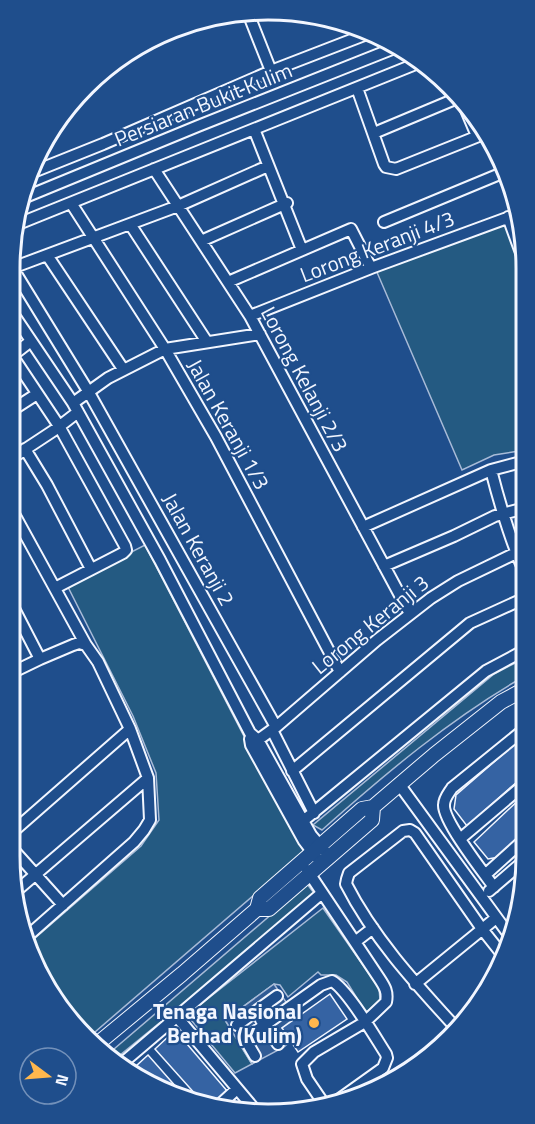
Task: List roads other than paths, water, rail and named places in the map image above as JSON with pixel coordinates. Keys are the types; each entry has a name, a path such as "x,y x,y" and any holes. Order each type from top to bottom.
{"main road":[{"path":"101,1041 257,909 260,898 372,820 373,807 399,784 501,702 516,694"}],"street":[{"path":"251,20 271,71"},
{"path":"40,169 271,71 359,37"},
{"name":"Persiaran Bukit Kulim","path":"31,195 388,51"},
{"path":"24,222 411,66"},
{"path":"339,71 346,92"},
{"path":"357,88 386,167 396,170 478,136"},
{"path":"374,133 452,101"},
{"path":"254,129 302,250"},
{"path":"20,263 178,206 268,166"},
{"name":"Lorong Kelanji 2/3","path":"154,169 250,316 410,614"},
{"path":"384,222 498,175"},
{"name":"Jalan Keranji 1/3","path":"71,203 165,349 216,437 340,672"},
{"path":"201,241 285,204"},
{"name":"Lorong Keranji 4/3","path":"250,316 510,216"},
{"path":"130,224 207,342"},
{"path":"228,282 351,229 370,268"},
{"path":"47,255 123,369"},
{"name":"Jalan Keranji 2","path":"20,281 88,391 274,729 292,771 314,813"},
{"path":"20,324 76,407 160,560 298,831 321,854"},
{"path":"20,452 59,426 88,391 123,369 165,349 260,334"},
{"path":"20,348 31,341"},
{"path":"20,369 59,426 126,550 55,588"},
{"path":"20,405 38,394"},
{"path":"25,449 47,485 91,569"},
{"path":"363,527 491,470 516,463"},
{"path":"491,470 503,513 516,541"},
{"path":"384,566 495,516 516,510"},
{"path":"20,525 86,645 98,662 130,729 148,778 150,820 134,842 32,932"},
{"name":"Lorong Keranji 3","path":"253,739 274,729 431,598 458,581 516,554"},
{"path":"292,771 470,624 516,602"},
{"path":"20,620 40,659"},
{"path":"20,669 73,645 86,645"},
{"path":"303,821 486,670 516,655"},
{"path":"20,826 130,729"},
{"path":"494,887 460,839 445,814 444,805 452,788 516,736"},
{"path":"253,739 321,854"},
{"path":"22,887 148,778"},
{"path":"399,784 504,929"},
{"path":"460,839 516,791"},
{"path":"451,1023 415,984 373,928 346,884 349,873 403,831 410,830 415,833 498,949"},
{"path":"485,875 516,847"},
{"path":"20,857 63,905"},
{"path":"305,868 387,991 386,1002 365,1022 314,1052 302,1064 307,1079 321,1099"},
{"path":"482,897 515,868"},
{"path":"126,1060 322,893"},
{"path":"415,984 496,918"},
{"path":"355,942 373,928"},
{"path":"255,1056 245,1039 321,985 332,981 343,990 386,1054 383,1068 354,1089"},
{"path":"237,1025 278,996"},
{"path":"255,1012 278,1044"},
{"path":"177,1017 250,1104"},
{"path":"224,1101 237,1089"}],"place":[{"name":"Tenaga Nasional Berhad (Kulim)","path":"314,1023"}]}
